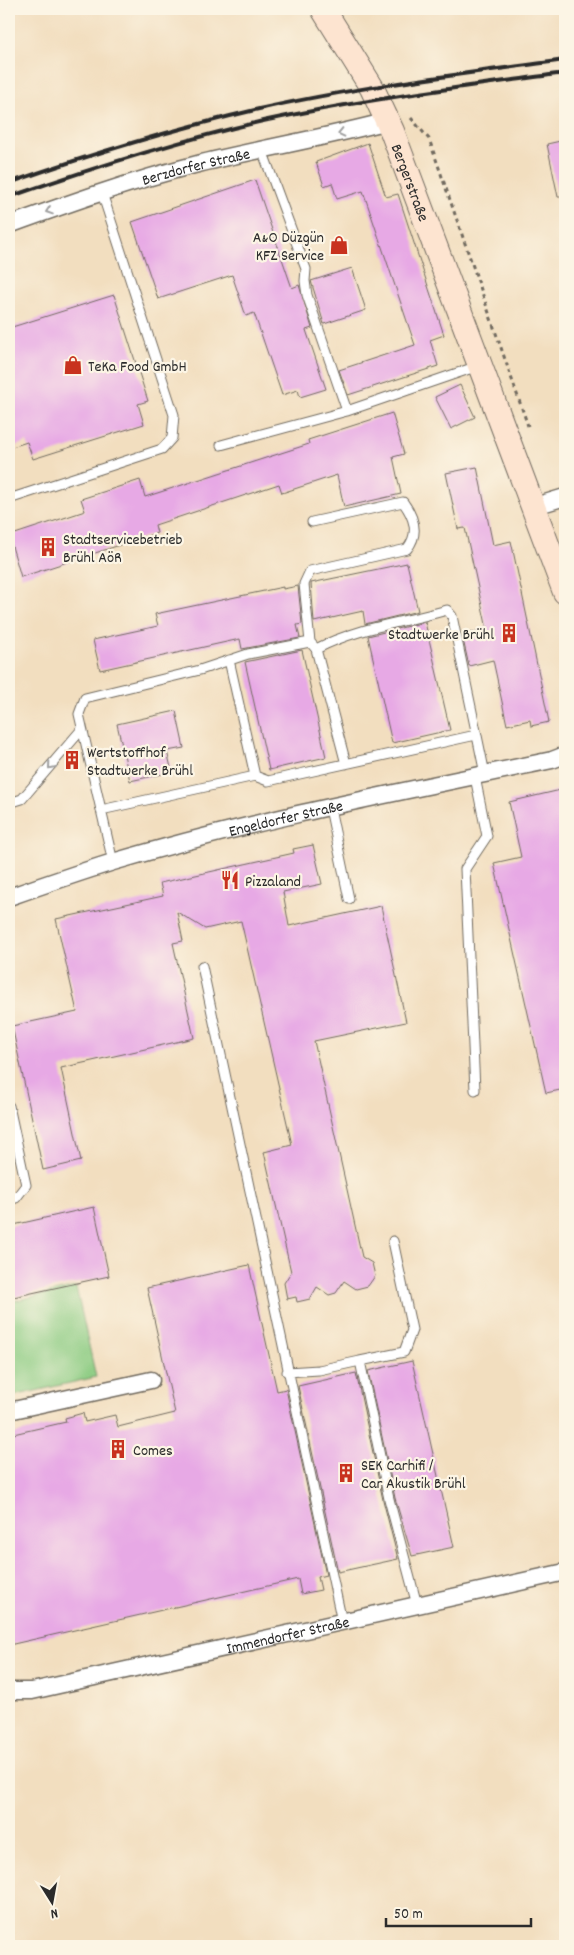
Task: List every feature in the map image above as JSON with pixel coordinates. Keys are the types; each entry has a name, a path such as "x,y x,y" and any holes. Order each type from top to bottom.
{"street":[{"name":"Bergerstraße","path":"323,9 372,88 388,120 565,592"},
{"name":"Berzdorfer Straße","path":"9,225 102,193 194,166 342,133 388,120"},
{"path":"532,507 565,496"},
{"name":"Engeldorfer Straße","path":"9,897 113,862 330,808 552,760 565,755"},
{"path":"9,1411 151,1380"},
{"name":"Immendorfer Straße","path":"9,1691 32,1691 565,1572"}],"lane":[{"path":"262,150 306,269 304,280 307,295 347,411"},
{"path":"9,499 162,449 172,438 174,415 102,193"},
{"path":"221,445 347,411 481,365"},
{"path":"312,522 403,502 412,514 415,531 412,542 407,549 310,571 304,584 314,646 346,764"},
{"path":"113,862 79,714 85,698 200,670 248,654 314,646 382,624 447,610 452,616 476,735 487,836 465,869 475,1090"},
{"path":"229,660 255,776"},
{"path":"9,803 22,799 82,729"},
{"path":"101,810 255,776 268,781 476,735"},
{"path":"330,808 349,899"},
{"path":"202,966 342,1622"},
{"path":"9,1106 26,1185 16,1198 9,1200"},
{"path":"288,1372 319,1370 404,1352 412,1330 394,1241"},
{"path":"360,1361 390,1499 417,1605"}],"green space":[{"path":"76,1287 96,1377 9,1397 9,1302"}],"building":[{"path":"565,140 565,197 558,197 547,144"},
{"path":"368,143 386,197 398,194 444,335 430,340 438,366 348,395 339,370 415,345 363,191 337,199 332,183 324,186 316,162"},
{"path":"255,180 292,288 299,285 312,328 306,330 326,389 300,397 298,390 282,395 254,313 246,316 232,275 158,299 132,222"},
{"path":"352,268 366,310 324,324 311,281"},
{"name":"TeKa Food GmbH","path":"114,295 148,401 138,404 144,424 33,459 27,442 9,448 9,328"},
{"path":"460,385 475,417 451,429 435,397"},
{"path":"392,413 404,454 393,457 401,494 344,507 337,475 282,493 279,484 155,525 157,533 21,577 9,536 85,511 81,499 140,480 145,497 309,444 308,440"},
{"name":"Stadtwerke Brühl","path":"477,467 493,545 511,541 549,722 531,726 530,720 507,725 493,660 469,666 462,635 487,629 465,528 458,529 446,473"},
{"path":"407,563 418,611 365,624 363,611 314,622 311,583"},
{"path":"298,586 302,624 297,625 300,638 242,649 240,639 100,670 93,640 158,626 155,614 283,587 283,589"},
{"path":"425,622 450,730 392,743 368,636"},
{"path":"302,650 326,757 269,770 245,662"},
{"path":"176,711 184,748 167,751 172,772 130,781 117,724"},
{"path":"565,789 565,1089 546,1093 494,863 521,857 509,802"},
{"path":"313,845 322,884 283,892 289,926 381,906 406,1022 314,1041 362,1257 372,1263 375,1276 368,1286 356,1289 344,1281 336,1293 329,1295 317,1287 310,1299 297,1302 296,1297 287,1299 284,1283 291,1272 264,1152 292,1145 241,921 205,929 177,912 183,941 173,943 194,1038 61,1068 81,1161 43,1170 12,1026 77,1012 56,919 163,896 160,883 294,853 293,849"},
{"path":"94,1207 109,1276 9,1298 9,1226"},
{"path":"249,1265 277,1391 286,1389 326,1575 318,1577 321,1590 301,1594 298,1579 9,1645 9,1435 66,1422 65,1418 83,1413 85,1422 115,1415 118,1427 175,1413 147,1288"},
{"path":"412,1361 454,1547 412,1556 395,1498 368,1371"},
{"name":"SEK Carhifi / Car Akustik Brühl","path":"356,1373 383,1500 398,1559 338,1572 298,1386"}],"railway":[{"path":"9,183 133,143 259,109 373,87 565,60"},
{"path":"9,197 134,156 198,137 263,121 375,100 565,73"}],"place":[{"name":"A&O Düzgün KFZ Service","path":"339,245"},
{"name":"TeKa Food GmbH","path":"73,365"},
{"name":"Stadtservicebetrieb Brühl AöR","path":"48,547"},
{"name":"Stadtwerke Brühl","path":"509,633"},
{"name":"Wertstoffhof Stadtwerke Brühl","path":"72,760"},
{"name":"Pizzaland","path":"230,880"},
{"name":"Comes","path":"118,1449"},
{"name":"SEK Carhifi / Car Akustik Brühl","path":"346,1473"}]}
